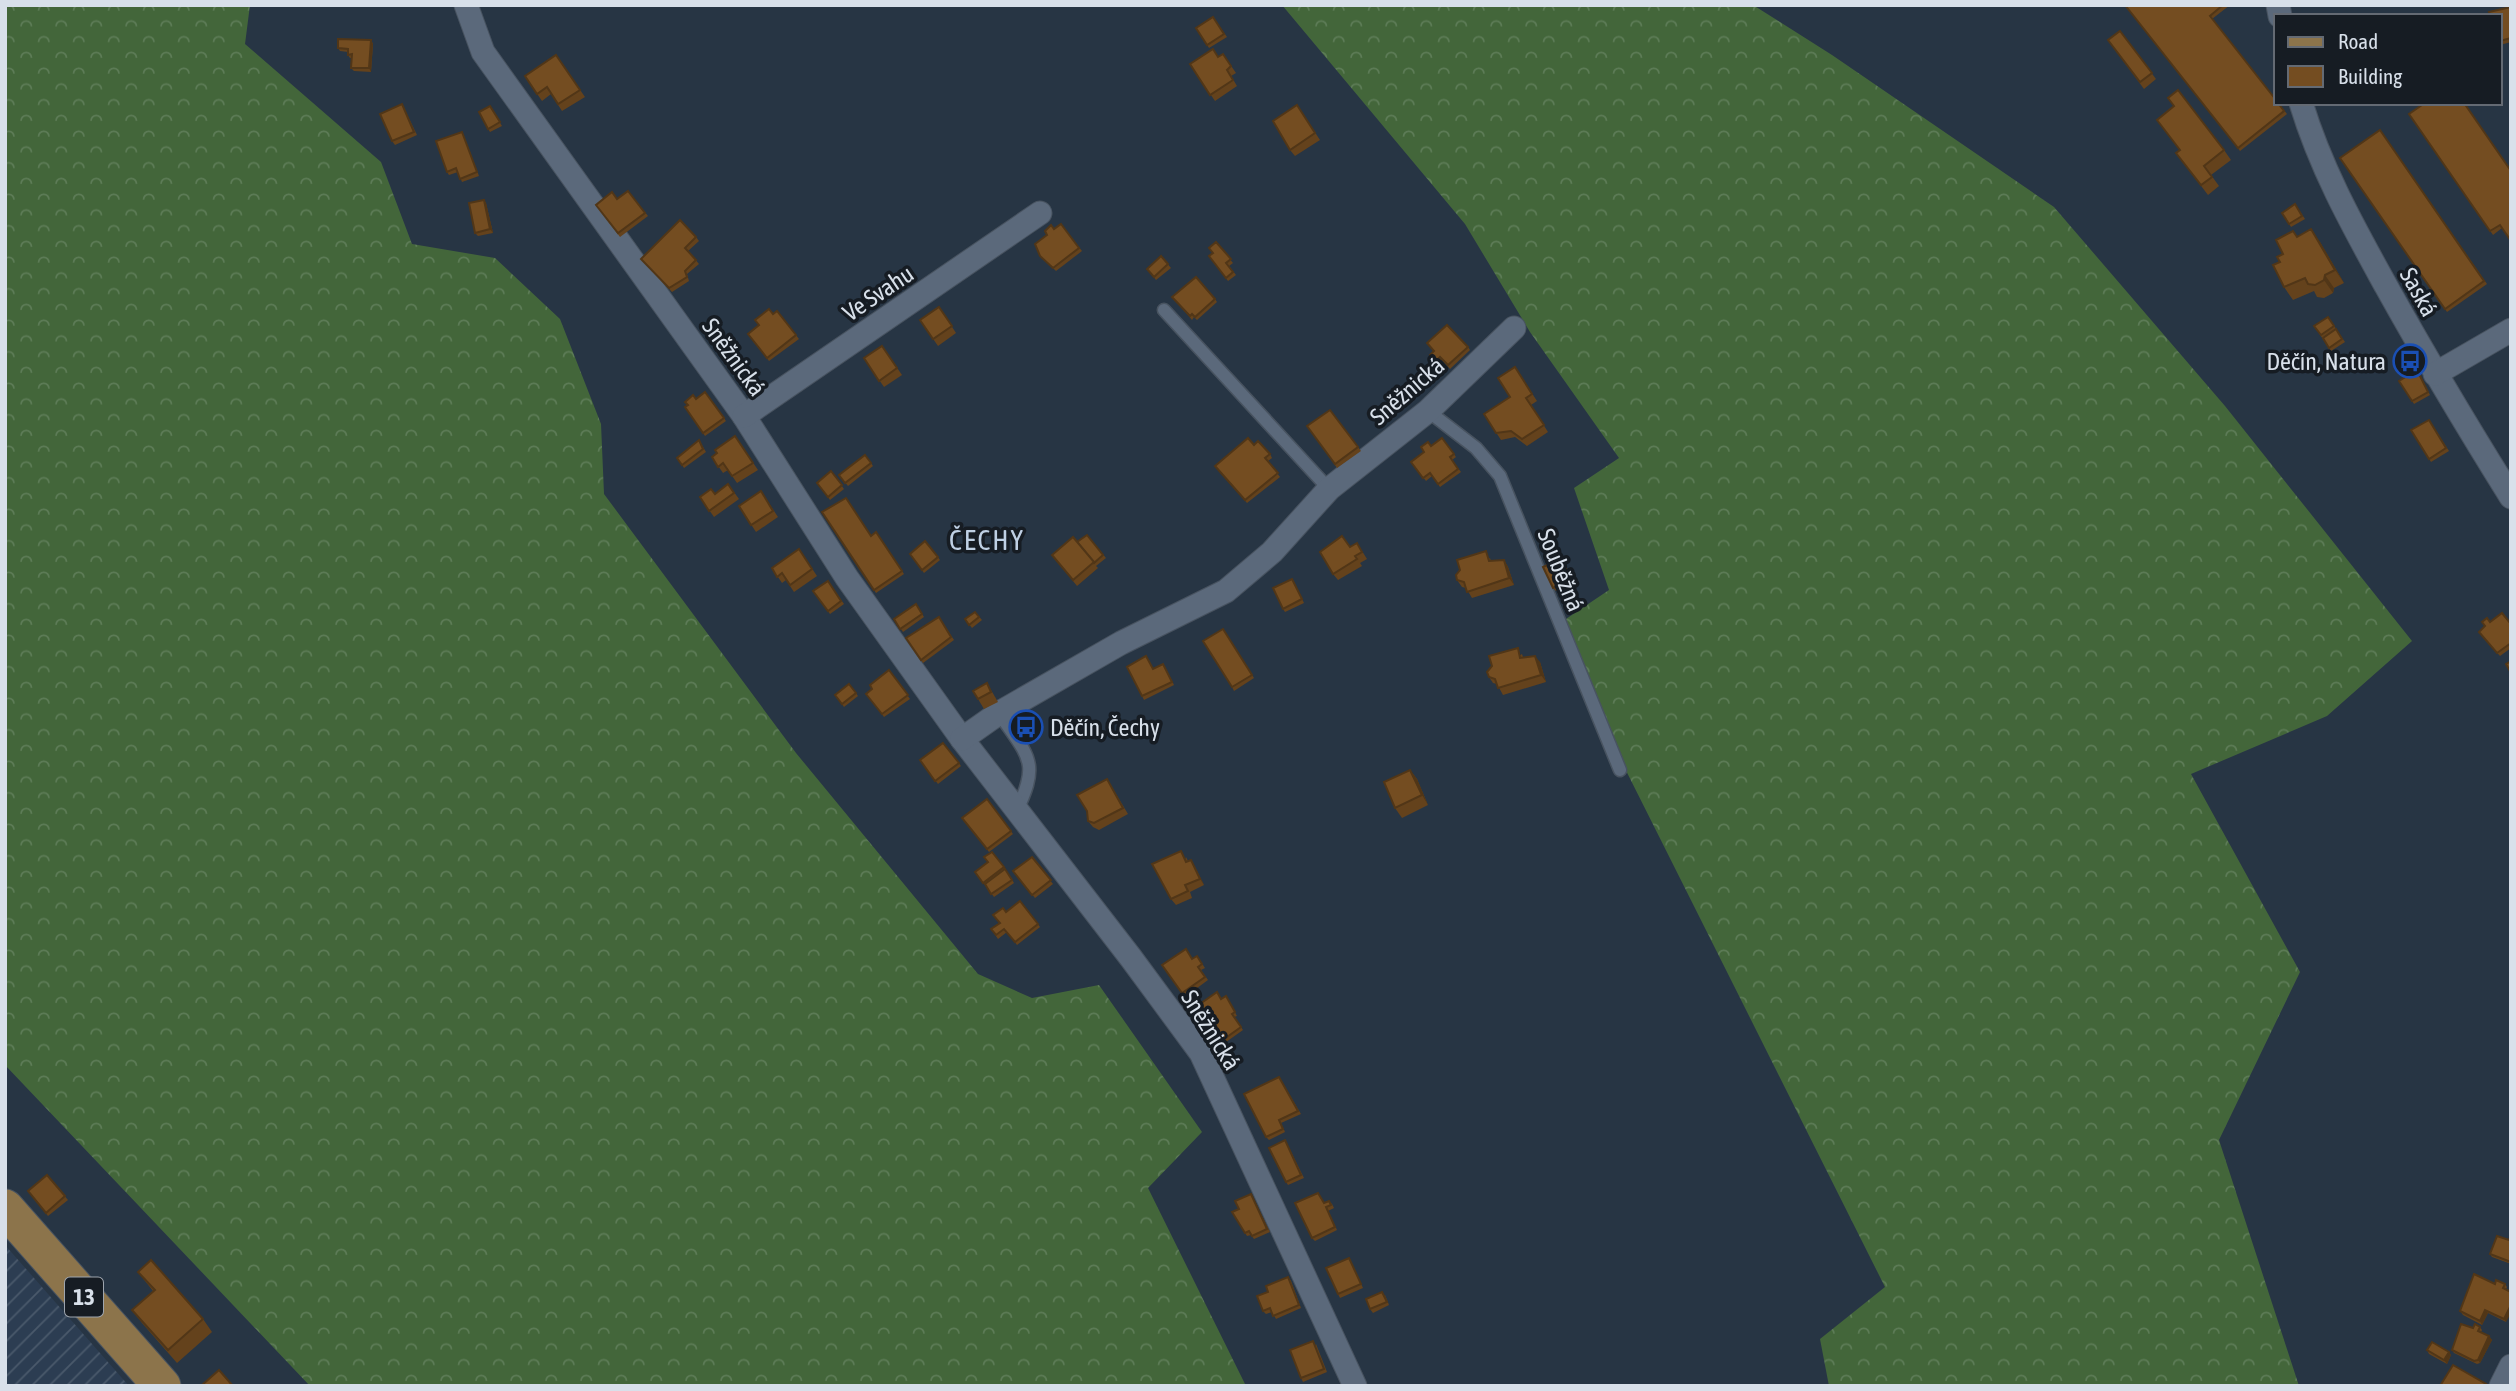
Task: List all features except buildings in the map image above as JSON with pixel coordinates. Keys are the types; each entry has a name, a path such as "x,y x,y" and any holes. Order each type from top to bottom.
{"main road":[{"name":"13","path":"5,1208 162,1386"}],"street":[{"name":"Sněžnická","path":"466,5 483,52 744,416 847,578 1016,813 1131,958 1200,1053 1355,1386"},
{"name":"Saská","path":"2302,105 2320,162 2340,204 2435,374 2511,497"},
{"name":"Ve Svahu","path":"744,416 1040,214"},
{"name":"Sněžnická","path":"962,739 999,713 1121,643 1226,591 1272,552 1329,489 1427,411 1514,328"},
{"path":"2435,374 2511,330"},
{"path":"2501,1386 2511,1366"}],"lane":[{"path":"1164,310 1329,489"},
{"name":"Souběžná","path":"1427,411 1476,448 1500,476 1620,771"},
{"path":"999,713 1031,762 1029,785 1016,813"}],"shaded area":[{"path":"5,1245 129,1386 5,1386"}],"green space":[{"path":"5,5 250,5 245,44 381,162 412,244 495,258 560,319 601,424 604,494 796,753 978,974 1032,998 1099,985 1202,1132 1148,1188 1246,1386 310,1386 5,1065"},
{"path":"1282,5 1753,5 1832,55 2054,207 2225,406 2412,641 2327,716 2191,774 2300,972 2219,1140 2299,1386 1829,1386 1820,1339 1885,1287 1554,627 1609,590 1574,488 1619,458 1530,332 1465,224"}],"place":[{"name":"Děčín, Natura","path":"2410,361"},
{"name":"Děčín, Čechy","path":"1026,727"}],"district":[{"name":"ČECHY","path":"987,540"}]}
